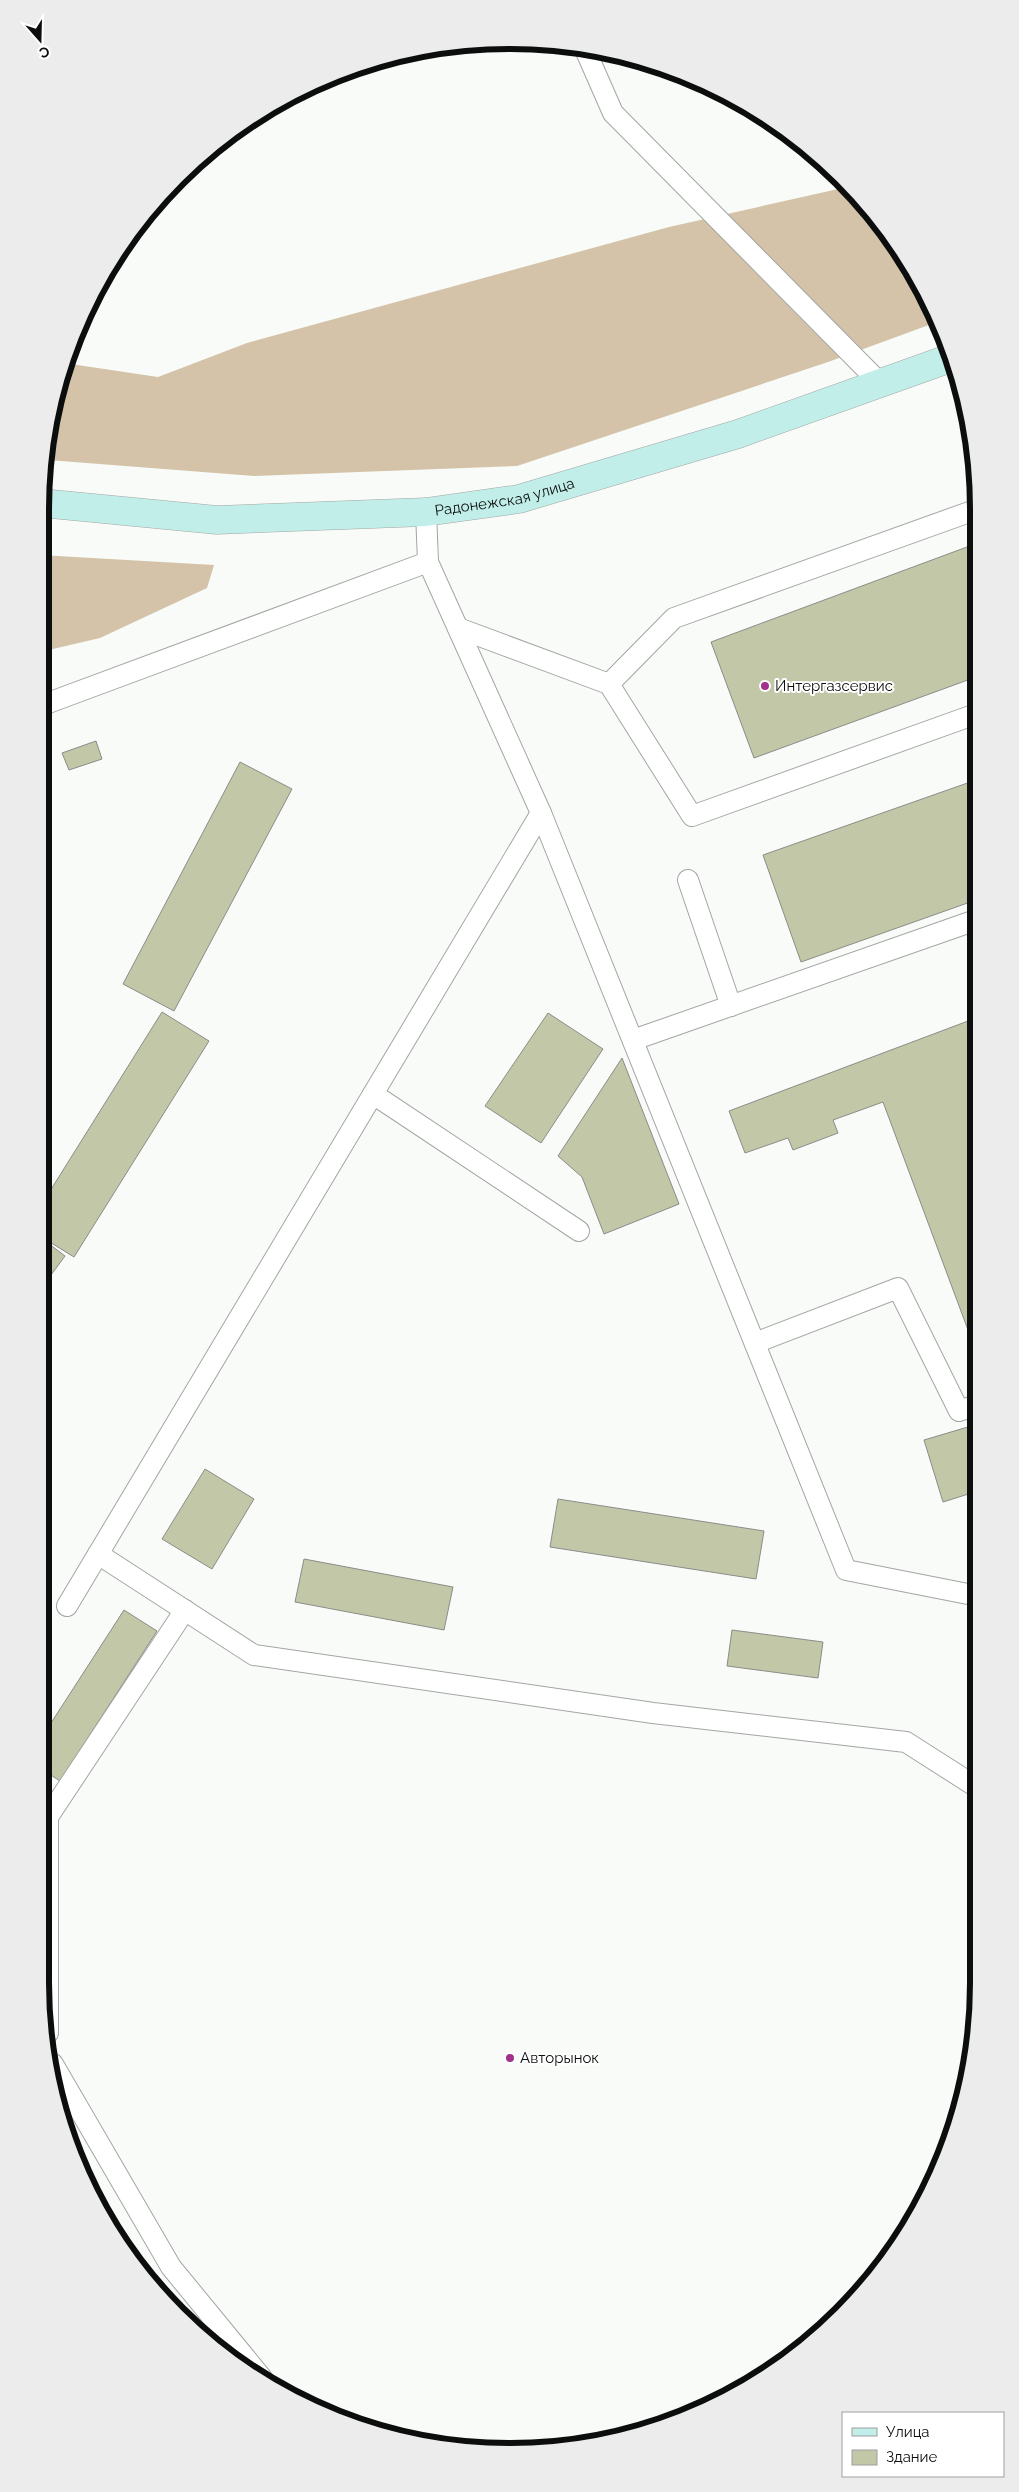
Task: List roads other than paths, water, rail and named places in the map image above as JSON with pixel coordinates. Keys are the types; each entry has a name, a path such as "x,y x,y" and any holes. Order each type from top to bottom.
{"street":[{"name":"Радонежская улица","path":"49,504 217,520 426,512 519,499 738,434 946,360"}],"lane":[{"path":"588,56 612,113 880,383"},
{"path":"426,512 428,562 541,813 846,1570 970,1594"},
{"path":"609,684 674,618 970,512"},
{"path":"49,703 428,562"},
{"path":"458,628 609,684 692,816 970,716"},
{"path":"67,1606 541,813"},
{"path":"688,880 731,1006"},
{"path":"633,1040 970,922"},
{"path":"373,1094 580,1231"},
{"path":"755,1343 898,1288 959,1411 970,1408"},
{"path":"98,1554 254,1655 653,1713 906,1742 970,1783"},
{"path":"49,1815 185,1610"},
{"path":"58,2070 171,2267 250,2363"}],"place":[{"name":"Интергазсервис","path":"765,686"},
{"name":"Авторынок","path":"510,2058"}]}
